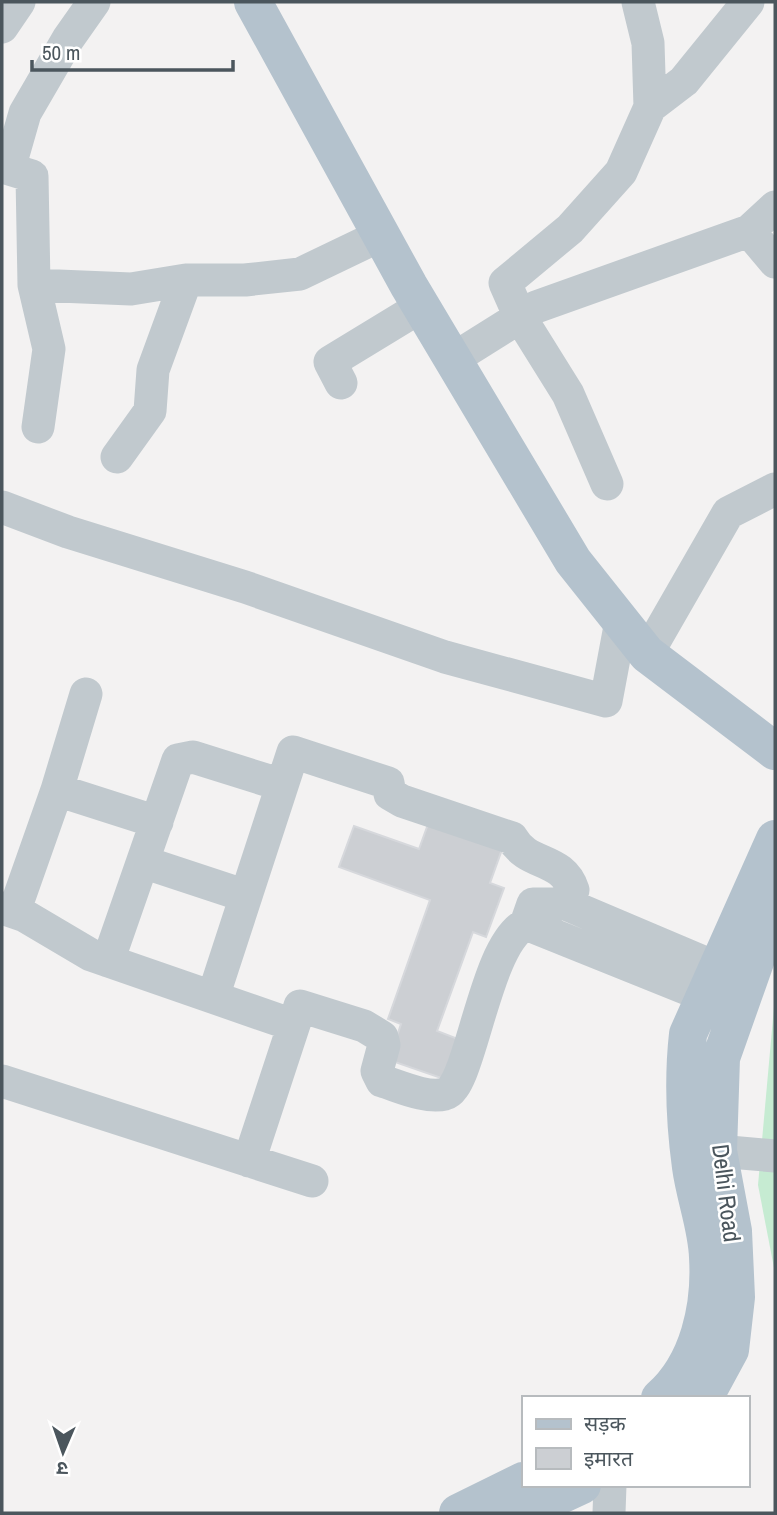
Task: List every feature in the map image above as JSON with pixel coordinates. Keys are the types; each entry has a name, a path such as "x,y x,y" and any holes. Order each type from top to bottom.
{"main road":[{"path":"253,2 381,235 573,561 648,654 775,751"},
{"path":"662,1396 676,1384 704,1326 708,1256 691,1168 684,1070 688,1034 775,839"},
{"name":"Delhi Road","path":"705,1396 730,1350 736,1297 733,1231 718,1151 721,1058 775,905"},
{"path":"458,1513 574,1487"}],"street":[{"path":"2,27 19,2"},
{"path":"38,426 49,349 34,285 32,176 9,169 25,113 68,39 94,2"},
{"path":"607,484 568,394 520,317 505,283 570,229 621,172 650,107 648,43 638,2"},
{"path":"650,107 684,81 748,2"},
{"path":"453,359 536,307 749,231 775,206"},
{"path":"749,231 775,262"},
{"path":"34,285 131,289 186,281 245,280 300,274 381,235"},
{"path":"117,457 150,411 153,370 186,281"},
{"path":"341,383 330,362 422,306"},
{"path":"648,654 728,513 775,489"},
{"path":"2,507 68,532 245,587 445,657 606,701 621,621"},
{"path":"86,694 57,790 8,910 108,961 293,1025"},
{"path":"213,997 293,752 375,776 388,783 390,794 402,801 512,838 522,853 547,862 569,877 573,890 566,904"},
{"path":"108,961 178,760 193,757 282,785"},
{"path":"57,790 156,822"},
{"path":"143,862 246,895"},
{"path":"526,924 533,904 566,904 711,982"},
{"path":"249,1161 300,1006 364,1026 382,1037 384,1045 377,1070 382,1081 416,1092 444,1095 454,1089 460,1075 473,1031 506,944 517,928 526,924 711,982"},
{"path":"2,1082 312,1181"},
{"path":"718,1151 775,1156"},
{"path":"609,1513 610,1487"}],"green space":[{"path":"775,996 775,1273 758,1185"}],"building":[{"path":"431,816 505,841 490,883 504,888 486,937 473,932 437,1031 458,1039 444,1079 389,1060 401,1024 388,1019 430,900 339,867 354,826 419,849"}]}
